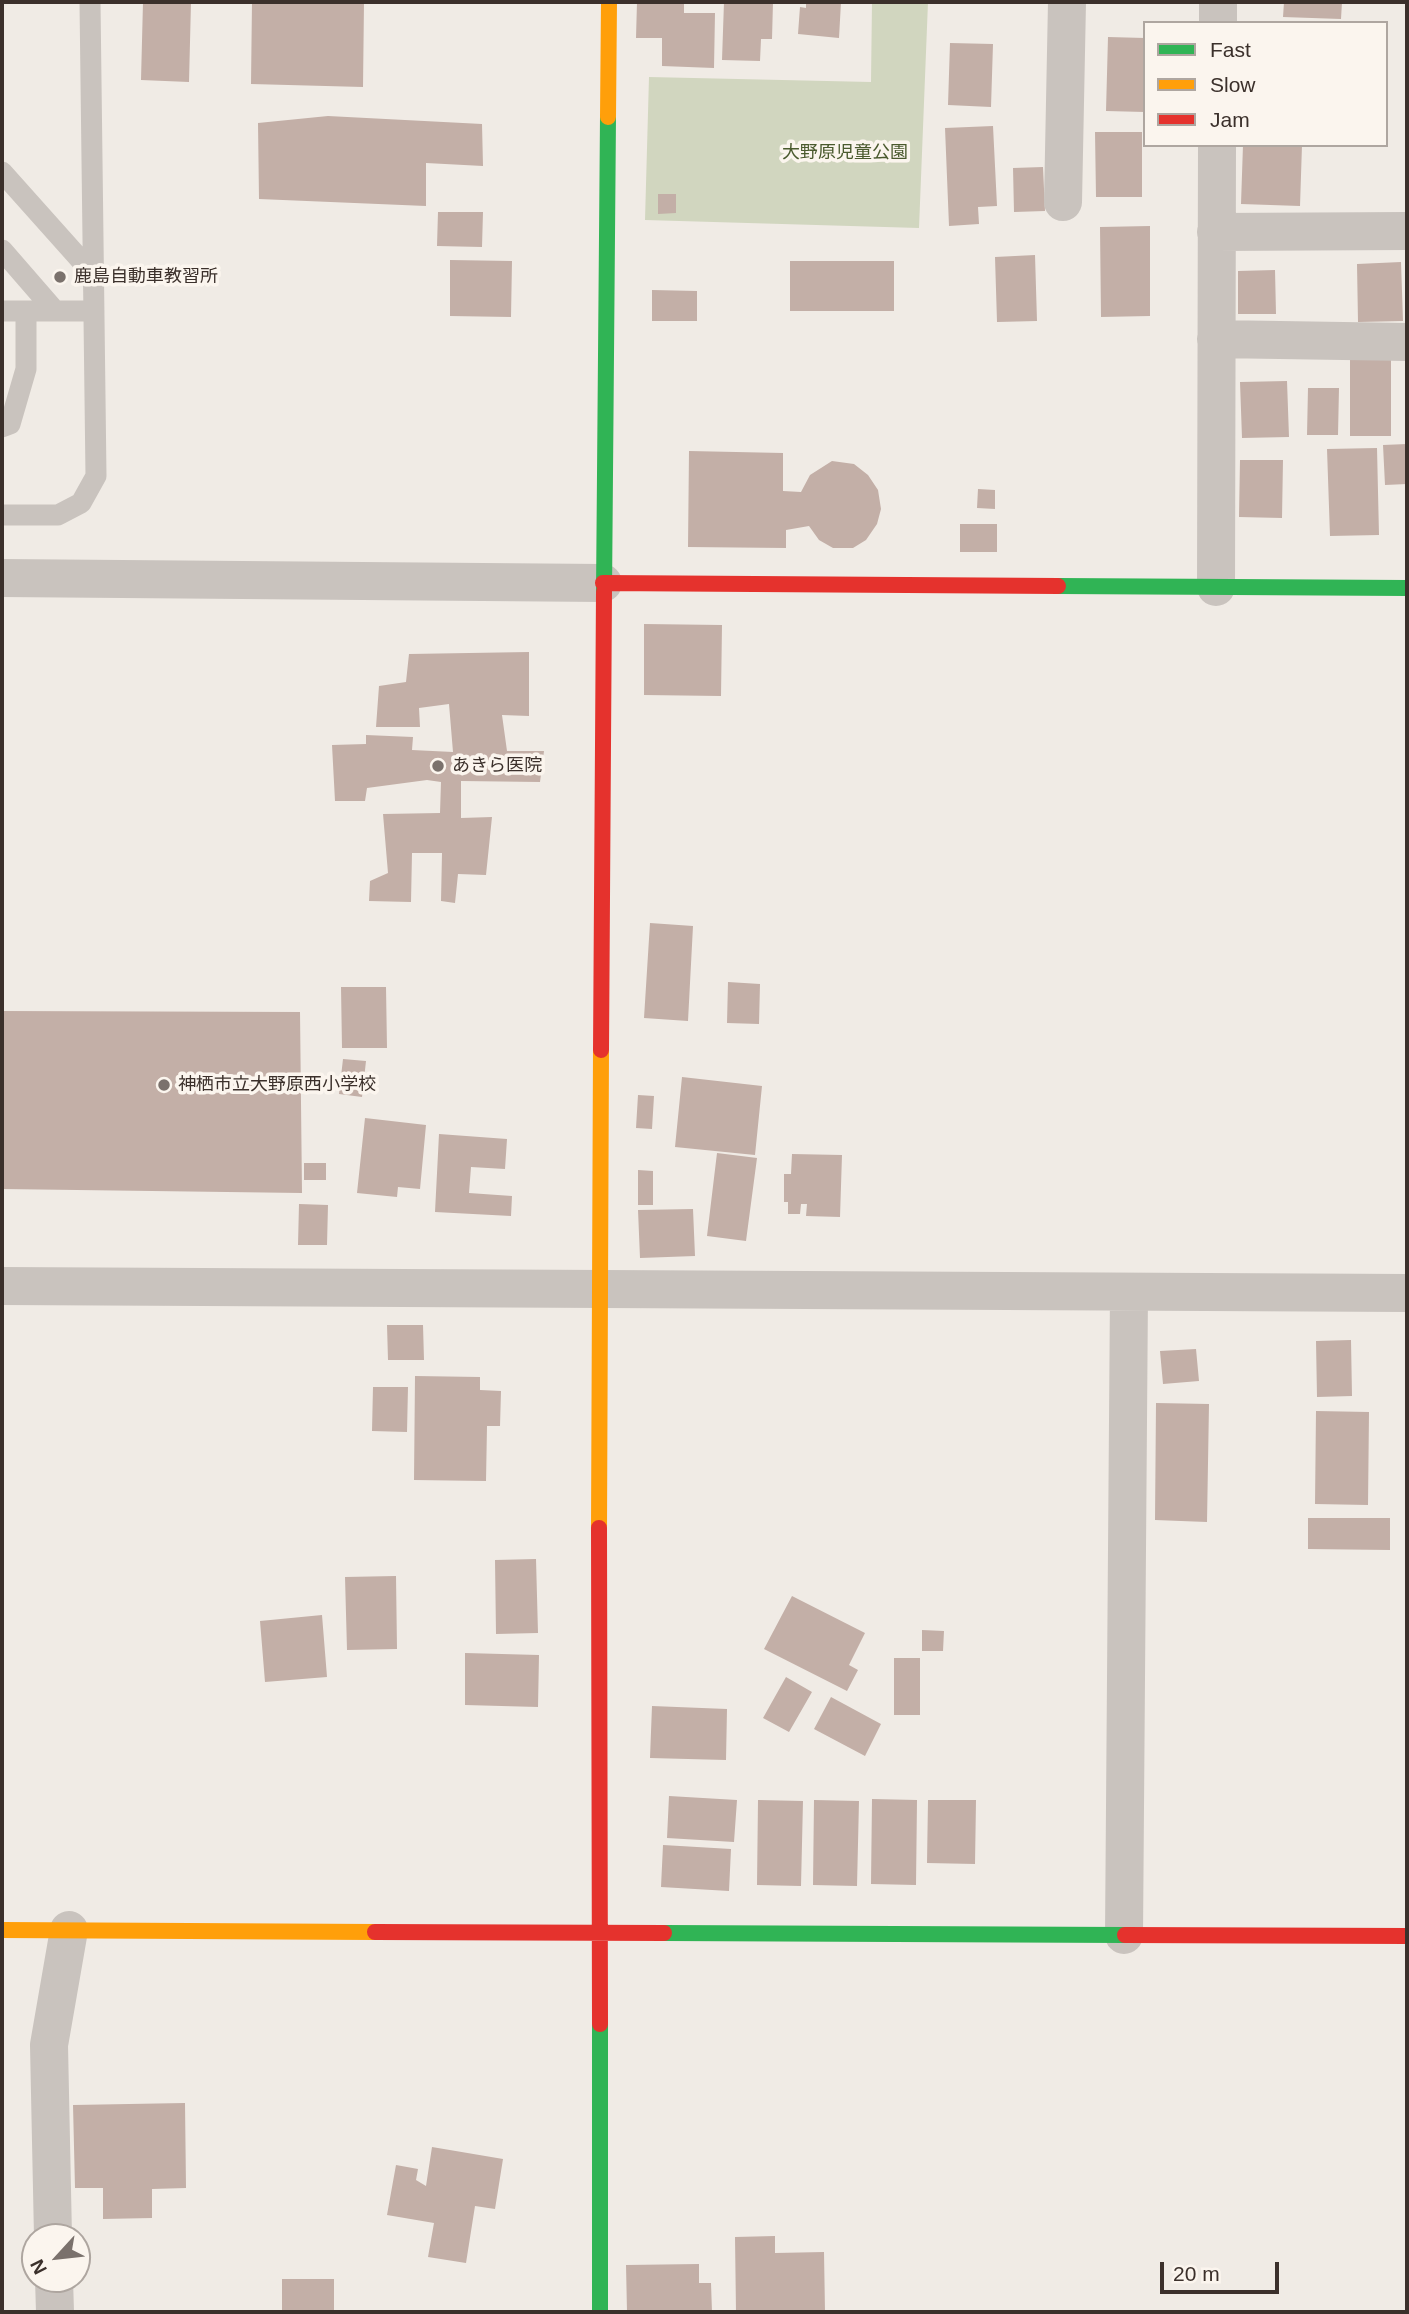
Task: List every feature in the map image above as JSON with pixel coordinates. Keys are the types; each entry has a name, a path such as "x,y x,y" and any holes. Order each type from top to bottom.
{"street":[{"path":"600,2312 599,1289 609,2"},
{"path":"1063,202 1067,2"},
{"path":"1217,21 1218,2"},
{"path":"1216,587 1217,147"},
{"path":"1216,232 1407,231"},
{"path":"1216,339 1407,342"},
{"path":"2,578 1407,588"},
{"path":"2,1286 1407,1293"},
{"path":"1124,1934 1129,1292"},
{"path":"2,1930 1407,1936"},
{"path":"53,2223 50,2045 69,1930"},
{"path":"54,2293 55,2312"}],"lane":[{"path":"2,515 58,515 81,503 96,476 90,2"},
{"path":"2,172 94,275"},
{"path":"2,250 55,311"},
{"path":"2,311 94,311"},
{"path":"2,427 10,424 26,369 26,311"}],"green space":[{"name":"大野原児童公園","path":"872,2 928,2 919,228 645,220 649,77 871,82"}],"building":[{"path":"143,2 191,2 189,82 141,80"},
{"path":"252,2 364,2 363,87 251,84"},
{"path":"637,2 684,2 684,13 715,13 714,68 662,66 662,38 636,38"},
{"path":"724,2 773,2 772,39 761,39 760,61 722,60"},
{"path":"806,2 841,2 839,38 798,34 800,7 806,8"},
{"path":"1284,2 1342,2 1341,19 1283,17"},
{"path":"1108,37 1143,38 1143,112 1106,111"},
{"path":"950,43 993,44 991,107 948,105"},
{"path":"328,116 482,124 483,166 426,163 426,206 259,199 258,123"},
{"path":"993,126 997,206 978,207 979,224 949,226 945,128"},
{"path":"1095,132 1142,132 1142,197 1096,197"},
{"path":"1243,147 1302,147 1300,206 1241,204"},
{"path":"1043,167 1045,211 1014,212 1013,168"},
{"path":"658,194 676,194 676,213 658,214"},
{"path":"438,212 483,212 482,247 437,246"},
{"path":"1150,226 1150,316 1101,317 1100,227"},
{"path":"1035,255 1037,321 997,322 995,257"},
{"path":"450,260 512,261 511,317 450,316"},
{"path":"790,261 894,261 894,311 790,311"},
{"path":"1401,262 1403,321 1358,322 1357,264"},
{"path":"1275,270 1276,314 1238,314 1238,271"},
{"path":"652,290 697,291 697,321 652,321"},
{"path":"1350,357 1391,358 1391,436 1350,436"},
{"path":"1287,381 1289,437 1242,438 1240,382"},
{"path":"1308,388 1339,388 1338,435 1307,435"},
{"path":"1407,444 1407,484 1385,485 1383,445"},
{"path":"1377,448 1379,535 1330,536 1327,449"},
{"path":"689,451 783,453 783,491 801,492 810,475 832,461 854,464 868,475 878,490 881,509 877,524 866,540 853,548 833,548 819,540 809,526 786,530 786,548 688,547"},
{"path":"1240,460 1283,460 1282,518 1239,517"},
{"path":"978,489 995,490 995,509 977,508"},
{"path":"960,524 997,524 997,552 960,552"},
{"path":"644,624 722,625 721,696 644,695"},
{"name":"あきら医院","path":"529,652 529,716 502,715 507,751 544,751 540,782 461,781 461,818 492,817 486,875 458,874 455,903 441,901 442,853 412,853 411,902 369,901 370,881 388,873 383,814 440,813 441,782 427,780 367,788 365,801 335,801 332,745 366,744 366,735 413,737 412,750 453,752 449,704 419,708 420,727 376,727 379,686 406,682 409,654"},
{"path":"650,923 693,926 688,1021 644,1018"},
{"path":"728,982 760,984 759,1024 727,1023"},
{"path":"341,987 386,987 387,1048 342,1048"},
{"path":"2,1011 300,1012 302,1193 2,1189"},
{"path":"343,1059 366,1061 362,1097 339,1094"},
{"path":"682,1077 762,1086 755,1155 675,1147"},
{"path":"638,1095 654,1096 652,1129 636,1128"},
{"path":"365,1118 426,1125 420,1189 398,1187 397,1197 357,1193"},
{"path":"439,1134 507,1139 505,1169 471,1167 469,1193 512,1196 511,1216 435,1212"},
{"path":"717,1153 757,1158 746,1241 707,1236"},
{"path":"792,1154 842,1155 840,1217 806,1216 807,1204 801,1204 800,1214 788,1214 788,1202 784,1202 784,1174 791,1174"},
{"path":"304,1163 326,1163 326,1180 304,1180"},
{"path":"638,1170 653,1171 653,1205 638,1205"},
{"path":"299,1204 328,1205 327,1245 298,1245"},
{"path":"693,1209 695,1256 640,1258 638,1210"},
{"path":"387,1325 423,1325 424,1360 388,1360"},
{"path":"1351,1340 1352,1396 1317,1397 1316,1341"},
{"path":"1196,1349 1199,1381 1163,1384 1160,1351"},
{"path":"415,1376 480,1377 480,1390 501,1391 500,1426 487,1426 486,1481 414,1480"},
{"path":"373,1387 408,1387 407,1432 372,1431"},
{"path":"1156,1403 1209,1404 1207,1522 1155,1520"},
{"path":"1316,1411 1369,1412 1368,1505 1315,1504"},
{"path":"1308,1518 1390,1518 1390,1550 1308,1549"},
{"path":"536,1559 538,1633 496,1634 495,1560"},
{"path":"396,1576 397,1649 347,1650 345,1577"},
{"path":"792,1596 865,1633 849,1665 858,1670 847,1691 764,1649"},
{"path":"322,1615 327,1677 265,1682 260,1621"},
{"path":"922,1630 944,1631 943,1651 922,1651"},
{"path":"465,1653 539,1655 538,1707 465,1705"},
{"path":"894,1658 920,1658 920,1715 894,1715"},
{"path":"786,1677 812,1692 789,1732 763,1718"},
{"path":"831,1697 881,1724 865,1756 814,1729"},
{"path":"652,1706 727,1709 726,1760 650,1758"},
{"path":"669,1796 737,1800 734,1842 667,1838"},
{"path":"872,1799 917,1800 916,1885 871,1884"},
{"path":"758,1800 803,1801 801,1886 757,1885"},
{"path":"814,1800 859,1801 857,1886 813,1885"},
{"path":"928,1800 976,1800 975,1864 927,1863"},
{"path":"663,1845 731,1849 729,1891 661,1887"},
{"path":"185,2103 186,2188 152,2189 152,2218 103,2219 103,2188 75,2188 73,2105"},
{"path":"432,2147 503,2159 495,2209 475,2206 466,2263 428,2257 434,2223 387,2215 396,2165 418,2169 416,2180 426,2186"},
{"path":"775,2236 775,2253 824,2252 825,2312 736,2312 735,2237"},
{"path":"699,2264 699,2283 711,2283 712,2312 627,2312 626,2265"},
{"path":"282,2279 334,2279 334,2312 282,2312"}],"traffic: fast":[{"path":"604,592 608,117"},
{"path":"1058,586 1407,588"},
{"path":"664,1933 1125,1935"},
{"path":"600,2024 600,2312"}],"traffic: slow":[{"path":"608,117 609,2"},
{"path":"599,1528 601,1050"},
{"path":"2,1930 375,1932"}],"traffic: jam":[{"path":"603,583 1058,586"},
{"path":"601,1050 604,592"},
{"path":"599,1528 600,2024"},
{"path":"375,1932 664,1933"},
{"path":"1125,1935 1407,1936"}],"place":[{"name":"鹿島自動車教習所","path":"60,277"},
{"name":"あきら医院","path":"438,766"},
{"name":"神栖市立大野原西小学校","path":"164,1085"}]}
